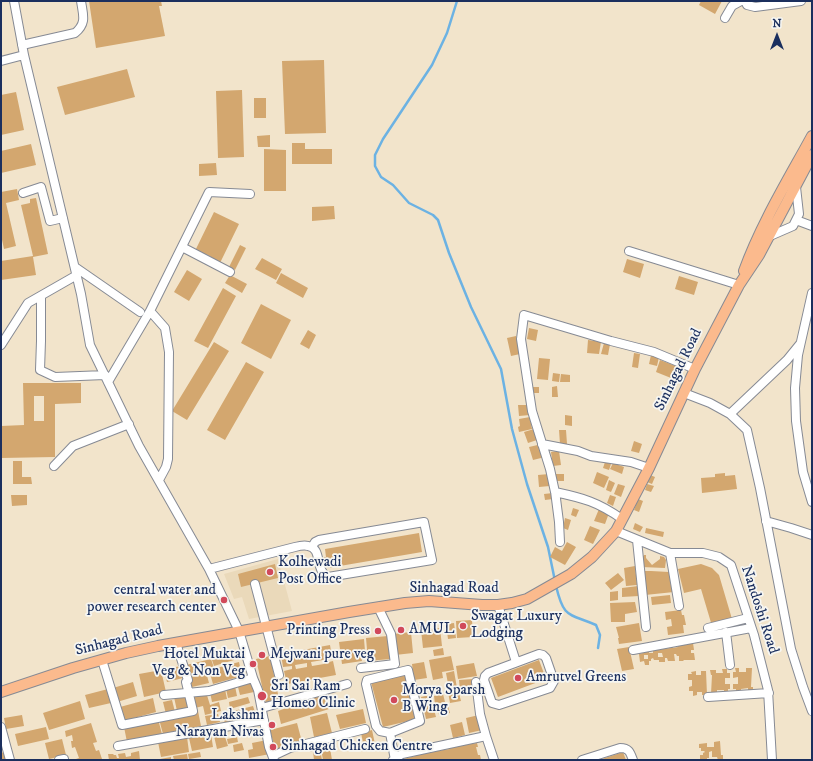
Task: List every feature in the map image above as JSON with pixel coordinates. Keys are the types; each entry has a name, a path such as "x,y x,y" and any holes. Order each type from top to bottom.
{"main road":[{"name":"Sinhagad Road","path":"1,692 126,653 176,642 405,603 429,601 498,605 527,599 571,574 592,557 616,531 649,468 695,369 739,285 751,252 812,136"},
{"name":"Sinhagad Road","path":"739,285 760,256 812,155"}],"street":[{"path":"14,1 24,55 76,271 90,345 128,424 209,569 239,631 258,690 269,747 273,758 290,748 365,729"},
{"path":"22,45 75,33 82,27 84,19 80,1"},
{"path":"725,18 732,6 741,1"},
{"path":"745,1 747,5 755,7 801,1"},
{"path":"1,61 24,55"},
{"path":"23,193 41,187 50,221 63,218"},
{"path":"770,236 794,226 799,214 796,187"},
{"path":"106,378 150,311 209,192 250,194"},
{"path":"796,220 812,226"},
{"path":"182,247 230,272"},
{"path":"629,251 739,285"},
{"path":"1,345 28,304 76,271"},
{"path":"76,271 140,312"},
{"path":"812,293 801,342 797,367 796,388 796,422 803,472 812,502"},
{"path":"41,296 40,370 55,377 106,378"},
{"path":"150,311 165,328 169,352 168,459 166,467 158,480"},
{"path":"560,542 555,491 532,410 520,339 524,315 654,352 695,369"},
{"path":"730,414 787,360 801,342"},
{"path":"787,360 797,367"},
{"path":"684,393 730,414 747,430 791,648 802,687 812,711"},
{"path":"54,466 73,446 128,424"},
{"path":"542,444 578,451 591,456 631,462 649,468"},
{"path":"555,491 585,499 606,508 622,518"},
{"path":"766,521 812,535"},
{"path":"209,569 295,547 307,546 312,547 317,553 321,571 324,575 333,577 432,560 424,522 319,540 315,542 312,547"},
{"name":"Nandoshi Road","path":"616,531 670,553 703,553 719,557 731,565 751,628 769,693 772,760"},
{"path":"637,540 646,627"},
{"path":"670,553 679,606"},
{"path":"255,584 265,627 279,675"},
{"path":"498,605 516,662"},
{"path":"361,668 395,664 391,634 378,607"},
{"path":"708,628 748,618"},
{"path":"633,650 751,628"},
{"path":"726,632 730,665"},
{"path":"102,660 122,725 193,711 186,682 188,680 176,642"},
{"path":"540,654 543,655 546,658 554,681 553,685 550,688 495,705 492,703 484,680 485,676 488,673 516,662 540,654"},
{"path":"408,670 420,721 390,733 380,731 376,726 366,684 367,680 408,670"},
{"path":"164,695 209,690 253,678"},
{"path":"476,682 480,714 494,760"},
{"path":"262,708 347,684"},
{"path":"708,697 769,693"},
{"path":"118,746 264,720"},
{"path":"1,727 10,760"},
{"path":"390,733 394,760 402,754 486,736"},
{"path":"582,760 620,748 626,748 630,751 633,760"}],"shaded area":[{"path":"278,559 292,611 249,619 242,597 234,599 224,574"}],"building":[{"path":"89,1 161,1 162,6 159,6 165,36 96,48"},
{"path":"701,1 722,1 715,14 699,5"},
{"path":"324,60 326,133 285,134 282,61"},
{"path":"127,69 135,97 65,115 57,87"},
{"path":"242,90 244,157 218,158 216,91"},
{"path":"16,92 24,130 1,135 1,95"},
{"path":"254,98 266,98 266,118 254,118"},
{"path":"270,135 270,147 258,147 257,136"},
{"path":"292,143 305,143 305,149 332,149 332,164 292,164"},
{"path":"31,144 36,165 1,173 1,151"},
{"path":"264,149 286,150 286,191 264,191"},
{"path":"216,163 217,175 199,176 199,164"},
{"path":"17,189 19,200 6,203 16,246 4,249 1,235 1,192"},
{"path":"36,198 48,254 33,257 36,275 1,280 1,261 33,256 21,205 30,203 30,199"},
{"path":"334,206 335,219 312,221 312,207"},
{"path":"214,212 239,224 220,263 208,255 195,251"},
{"path":"240,245 246,248 235,270 229,267"},
{"path":"262,258 282,269 276,280 255,269"},
{"path":"627,259 644,264 640,278 623,272"},
{"path":"187,270 202,279 189,301 174,292"},
{"path":"281,273 308,288 303,298 276,283"},
{"path":"230,275 247,284 242,293 225,283"},
{"path":"679,276 698,282 694,295 675,289"},
{"path":"223,288 236,296 208,348 194,341"},
{"path":"261,304 291,320 271,359 241,343"},
{"path":"529,328 538,330 536,341 527,339"},
{"path":"308,330 316,335 309,349 300,344"},
{"path":"516,336 520,354 511,356 507,338"},
{"path":"588,340 601,342 599,354 587,353"},
{"path":"214,342 229,351 187,420 172,411"},
{"path":"604,343 610,344 608,355 601,354"},
{"path":"634,353 640,354 638,368 632,367"},
{"path":"651,355 659,357 657,366 649,364"},
{"path":"539,358 550,359 548,380 537,379"},
{"path":"660,360 676,366 671,378 656,372"},
{"path":"246,362 264,372 225,440 207,430"},
{"path":"553,373 560,374 559,382 552,381"},
{"path":"561,374 570,375 570,382 560,382"},
{"path":"23,383 81,383 81,403 55,404 55,457 1,458 1,426 24,425","holes":["34,396 44,396 44,421 34,421"]},
{"path":"557,386 558,397 552,397 552,387"},
{"path":"532,387 539,387 539,393 533,393"},
{"path":"518,405 530,405 530,415 519,416"},
{"path":"565,415 572,416 572,426 565,425"},
{"path":"530,417 532,429 519,432 519,419"},
{"path":"534,429 537,440 528,443 524,432"},
{"path":"559,430 566,430 567,444 560,444"},
{"path":"634,441 642,444 639,453 631,451"},
{"path":"542,444 545,457 533,460 529,447"},
{"path":"559,451 561,465 553,466 551,452"},
{"path":"13,461 22,461 22,477 31,477 32,484 13,484"},
{"path":"605,462 611,464 609,470 603,468"},
{"path":"613,463 624,467 622,474 610,469"},
{"path":"597,472 609,477 604,488 593,483"},
{"path":"725,473 725,476 735,475 737,489 702,493 701,478 715,477 715,474"},
{"path":"549,474 550,486 539,487 538,475"},
{"path":"556,474 564,474 564,481 556,481"},
{"path":"650,475 655,477 652,484 647,482"},
{"path":"609,480 615,483 611,492 606,490"},
{"path":"618,484 625,486 621,497 614,494"},
{"path":"647,484 654,486 651,492 645,490"},
{"path":"553,493 553,499 545,500 544,494"},
{"path":"11,495 27,495 27,505 12,506"},
{"path":"610,495 616,497 613,506 607,503"},
{"path":"638,499 643,501 639,512 634,510"},
{"path":"573,508 579,510 576,517 571,515"},
{"path":"599,509 609,513 605,524 594,521"},
{"path":"565,518 571,520 568,530 563,528"},
{"path":"635,523 643,527 640,532 633,529"},
{"path":"590,526 600,530 593,544 584,540"},
{"path":"646,528 664,532 663,537 645,533"},
{"path":"419,533 422,552 328,568 327,561 322,562 321,558 326,557 325,549"},
{"path":"567,542 576,547 565,565 550,557 555,547 562,551"},
{"path":"644,555 646,555 646,558 652,565 660,559 660,556 664,557 666,560 665,568 641,567 641,559"},
{"path":"275,564 278,578 241,587 238,574"},
{"path":"701,564 712,568 719,575 732,619 712,626 701,589 684,593 678,569"},
{"path":"635,566 637,585 626,586 624,568"},
{"path":"642,571 669,572 671,586 673,586 674,592 645,595"},
{"path":"618,573 624,580 611,590 605,583"},
{"path":"638,586 639,596 622,597 622,588"},
{"path":"618,591 618,600 610,601 610,592"},
{"path":"670,595 671,603 652,605 651,597"},
{"path":"635,602 637,612 625,614 625,622 611,622 610,603"},
{"path":"681,610 682,615 684,615 686,625 683,625 684,633 668,635 667,627 672,626 671,619 666,620 665,612"},
{"path":"472,620 473,637 457,638 456,621"},
{"path":"454,623 456,638 448,639 446,624"},
{"path":"639,623 642,641 619,644 616,627"},
{"path":"440,628 442,646 423,648 421,630"},
{"path":"411,632 413,653 395,655 393,634"},
{"path":"388,636 390,659 368,661 366,638"},
{"path":"364,639 365,651 360,651 362,661 342,664 339,642"},
{"path":"693,643 694,650 691,650 691,653 694,653 695,660 679,661 679,656 674,654 675,661 668,661 667,658 665,658 665,662 659,662 659,660 654,660 653,658 649,661 649,665 645,665 644,661 640,662 639,654 643,653 643,650 653,653 653,650 661,647 662,649 671,648 670,645 672,644 673,648 678,647 677,644","holes":["658,653 662,653 663,657 658,657","644,655 648,655 648,659 644,659"]},
{"path":"330,645 332,657 328,658 329,662 333,661 336,675 287,684 284,671 292,669 292,666 283,667 281,654","holes":["323,660 324,664 312,666 311,662","307,663 307,667 296,669 295,665"]},
{"path":"629,647 634,669 622,671 617,649"},
{"path":"443,648 444,655 434,656 433,650"},
{"path":"233,654 234,660 214,666 212,660"},
{"path":"270,656 279,699 266,704 256,659"},
{"path":"451,656 454,670 442,672 443,678 433,680 429,660"},
{"path":"211,659 214,668 189,674 186,665"},
{"name":"Amrutvel Greens","path":"539,660 546,679 498,697 491,678"},
{"path":"239,662 242,676 213,684 209,670"},
{"path":"424,662 427,678 414,680 412,664"},
{"path":"474,663 477,676 458,679 456,666"},
{"path":"180,666 183,678 167,682 164,670"},
{"path":"735,668 739,668 739,672 746,672 746,668 752,668 751,687 753,687 753,692 748,692 748,688 741,689 741,692 736,692 736,689 733,689 733,684 738,684 738,677 733,678 733,672 736,672"},
{"path":"722,669 727,669 727,673 730,673 730,678 725,678 725,684 730,684 730,689 728,689 728,693 724,693 724,690 717,690 717,694 711,694 712,675 710,670 716,670 716,673 723,673"},
{"path":"161,670 166,692 144,697 139,674"},
{"path":"454,671 457,688 449,689 446,673"},
{"path":"696,671 696,675 701,675 701,671 706,671 707,695 702,695 702,692 697,692 697,695 693,696 693,691 689,691 689,687 692,686 692,680 688,680 688,674 692,674 691,672"},
{"path":"206,672 209,683 192,687 189,677"},
{"name":"Morya Sparsh B Wing","path":"405,673 417,719 383,727 371,682"},
{"path":"473,679 474,690 460,691 459,680"},
{"path":"251,680 254,692 240,695 237,683"},
{"path":"133,682 137,696 117,702 113,688"},
{"path":"235,686 237,696 228,698 226,689"},
{"path":"108,689 111,703 89,708 85,695"},
{"path":"225,689 227,699 212,702 210,692"},
{"path":"458,689 461,701 450,703 448,692"},
{"path":"206,692 210,705 219,702 221,711 205,715 203,706 195,708 192,695"},
{"path":"443,694 445,702 435,704 434,696"},
{"path":"187,695 189,709 177,711 174,697"},
{"path":"323,695 329,709 281,724 278,711"},
{"path":"430,695 436,717 426,719 421,697"},
{"path":"248,697 250,703 230,709 229,702"},
{"path":"153,698 156,712 123,721 120,707"},
{"path":"172,700 175,712 166,714 163,702"},
{"path":"80,701 85,719 49,730 43,713"},
{"path":"447,703 450,713 439,715 437,706"},
{"path":"253,706 256,715 225,723 222,714"},
{"path":"363,709 366,723 340,729 336,715"},
{"path":"198,711 201,726 163,734 159,719"},
{"path":"327,713 332,733 314,737 310,717"},
{"path":"218,714 220,722 207,725 205,716"},
{"path":"22,715 24,726 6,729 4,718"},
{"path":"479,715 482,730 469,733 466,718"},
{"path":"158,719 162,734 127,742 124,727"},
{"name":"Lakshmi Narayan Nivas","path":"273,722 274,727 270,729 269,723"},
{"path":"462,722 465,735 453,738 450,725"},
{"path":"91,723 97,742 93,743 96,751 99,750 102,759 76,760 79,758 75,747 72,748 72,735 66,737 65,731"},
{"path":"297,723 302,742 275,749 270,730"},
{"path":"249,725 250,732 234,734 233,728"},
{"path":"46,727 49,739 18,746 15,734"},
{"path":"372,730 375,744 364,747 361,733"},
{"path":"211,734 213,747 192,751 189,738"},
{"path":"224,734 228,746 217,749 214,736"},
{"path":"187,737 189,752 161,757 158,742"},
{"path":"237,737 238,742 228,744 227,739"},
{"path":"62,739 66,755 49,759 45,743"},
{"path":"267,740 270,754 249,758 248,750 253,749 252,743"},
{"path":"720,741 723,760 718,760 717,757 712,757 712,751 709,752 709,758 707,758 707,760 700,760 700,755 703,755 705,752 701,751 699,744 707,743 707,747 714,747 714,742"},
{"path":"329,742 332,760 323,760 320,743"},
{"path":"242,743 244,750 234,752 233,745"},
{"path":"464,743 464,745 477,743 478,747 476,747 481,760 403,760 415,756 415,754 450,749 450,746"},
{"path":"319,744 322,760 314,760 313,751 310,752 309,746"},
{"path":"139,751 140,760 109,760 108,754 116,755 117,758 119,758 118,754 125,753 126,757 131,756 131,753"},
{"path":"4,752 6,760 1,760 1,753"},
{"path":"200,752 201,757 189,759 188,754"},
{"path":"623,752 626,760 599,760"},
{"path":"187,754 188,760 174,760 173,756"},
{"path":"171,757 171,760 160,760 160,759"}],"waterway":[{"path":"457,1 447,33 432,65 383,139 375,155 375,166 381,177 393,185 409,203 433,215 438,220 449,253 471,307 501,369 512,429 527,484 548,547 555,581"},
{"path":"556,586 562,604 568,613 596,625 600,635 598,648"}],"place":[{"name":"Kolhewadi Post Office","path":"270,572"},
{"name":"central water and power research center","path":"224,600"},
{"name":"Swagat Luxury Lodging","path":"463,626"},
{"name":"AMUL","path":"401,630"},
{"name":"Printing Press","path":"378,631"},
{"name":"Mejwani pure veg","path":"262,655"},
{"name":"Hotel Muktai Veg & Non Veg","path":"253,664"},
{"name":"Amrutvel Greens","path":"518,678"},
{"name":"Sri Sai Ram Homeo Clinic","path":"262,696"},
{"name":"Morya Sparsh B Wing","path":"394,700"},
{"name":"Lakshmi Narayan Nivas","path":"272,725"},
{"name":"Sinhagad Chicken Centre","path":"273,747"}]}
